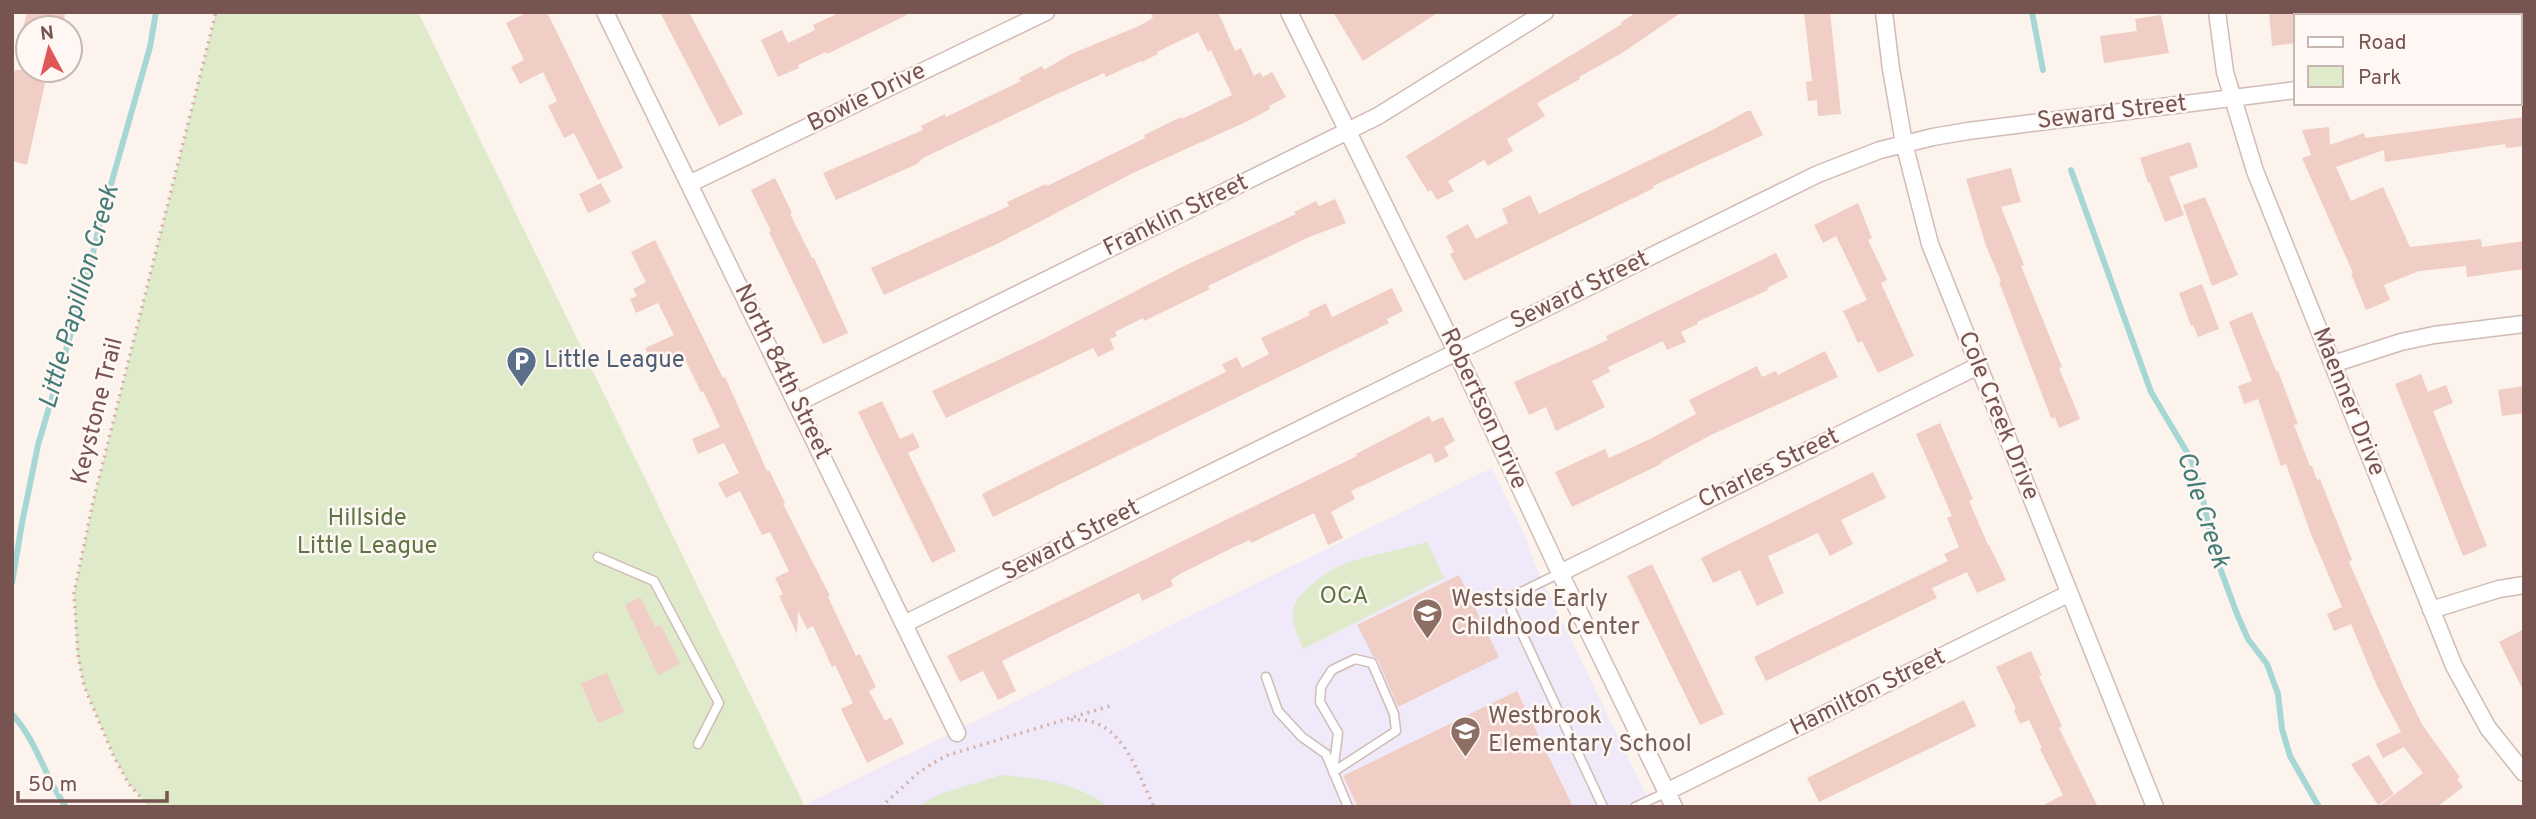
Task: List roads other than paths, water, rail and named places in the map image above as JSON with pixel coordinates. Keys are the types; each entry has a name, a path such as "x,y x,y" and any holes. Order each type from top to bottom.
{"street":[{"name":"North 84th Street","path":"605,12 957,733"},
{"name":"Bowie Drive","path":"689,184 1046,12"},
{"name":"Robertson Drive","path":"1289,12 1456,351 1560,573 1671,799"},
{"name":"Franklin Street","path":"797,403 1378,116 1545,12"},
{"name":"Cole Creek Drive","path":"1884,12 1904,143 1930,244 2155,807"},
{"name":"Maenner Drive","path":"2217,12 2225,72 2255,171 2431,610 2468,695 2488,728 2524,773"},
{"name":"Seward Street","path":"904,624 1818,174 1880,150 1968,131 2294,90"},
{"path":"2333,365 2401,342 2434,335 2524,324"},
{"name":"Charles Street","path":"1560,573 1978,366"},
{"path":"2431,610 2524,584"},
{"name":"Hamilton Street","path":"1671,799 2068,594"}],"lane":[{"path":"598,557 654,581 719,703 698,744"},
{"path":"1560,573 1513,596 1511,610 1603,807"},
{"path":"1355,659 1372,663 1394,714 1396,731 1333,772 1338,733 1321,702 1321,687 1332,670 1355,659"},
{"path":"1266,677 1278,711 1302,737 1326,754 1348,807"},
{"path":"1635,807 1671,799"}],"waterway":[{"name":"Little Papillion Creek","path":"12,583 38,445 150,47 156,12"},
{"name":"Cole Creek","path":"2032,12 2043,70"},
{"name":"Cole Creek","path":"2071,170 2151,392 2191,459 2201,490 2214,552 2248,639 2267,664 2278,694 2282,729 2290,756 2319,807"},
{"name":"Little Papillion Creek","path":"12,714 28,736 66,807"}],"place":[{"name":"Little League","path":"521,388"},
{"name":"Westside Early Childhood Center","path":"1428,641"},
{"name":"Westbrook Elementary School","path":"1465,758"}],"park label":[{"name":"Hillside Little League","path":"367,533"},
{"name":"OCA","path":"1344,597"}]}
